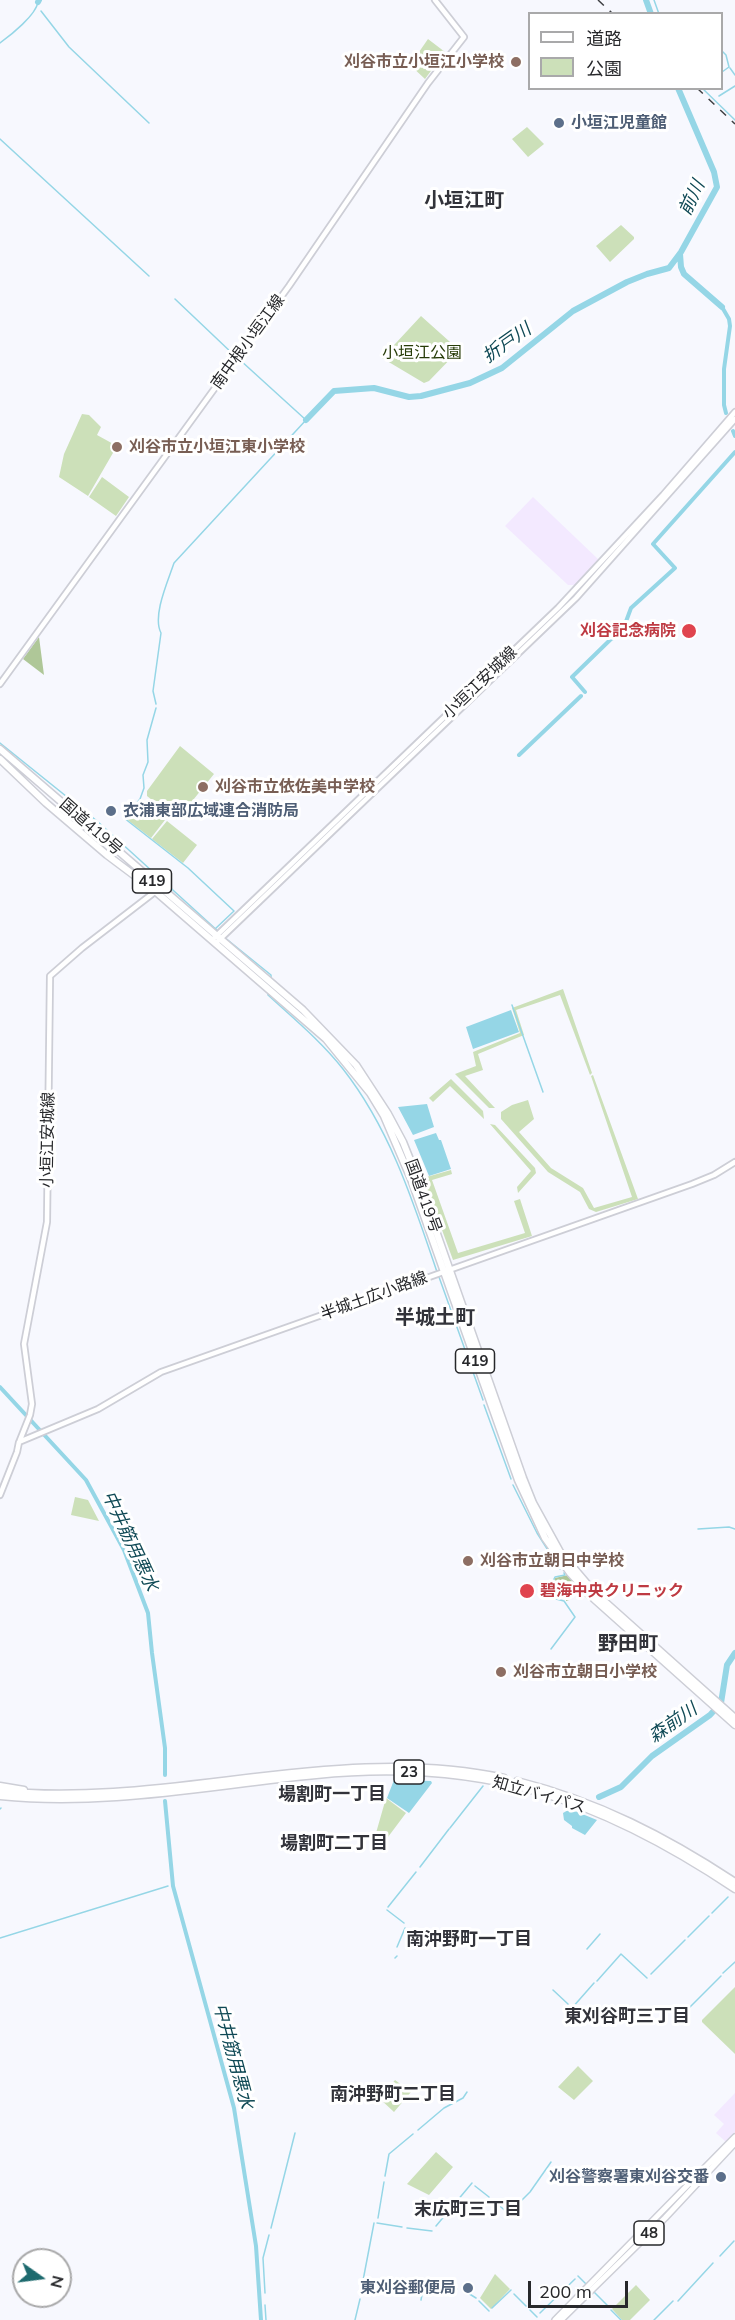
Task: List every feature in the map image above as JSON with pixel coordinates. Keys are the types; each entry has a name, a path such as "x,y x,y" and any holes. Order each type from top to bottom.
{"highway":[{"name":"国道419号","path":"0,749 158,890 329,1035 356,1065 374,1090 403,1142 443,1272 533,1503 560,1552 609,1608 735,1725"},
{"name":"国道419号","path":"0,759 34,792 107,855 158,890"},
{"name":"国道419号","path":"716,1707 735,1718"},
{"name":"知立バイパス","path":"0,1791 34,1795 93,1795 317,1770 401,1767 465,1771 546,1788 608,1811 662,1837 735,1882"},
{"name":"知立バイパス","path":"0,1799 109,1799 349,1772 429,1773 502,1781 575,1803 634,1828 667,1845 735,1889"},
{"name":"23","path":"0,1786 35,1792 93,1795"},
{"name":"23","path":"0,1799 17,1802 55,1802 59,1800"}],"main road":[{"name":"南中根小垣江線","path":"0,684 315,249 428,83 464,37 435,0"},
{"name":"小垣江安城線","path":"216,939 558,608 663,495 735,412"},
{"name":"小垣江安城線","path":"216,939 576,598 735,419"},
{"name":"小垣江安城線","path":"0,1495 29,1419 32,1404 24,1344 47,1222 50,976 158,890"},
{"name":"半城土広小路線","path":"20,1441 98,1409 161,1372 692,1184 714,1175 735,1162"},
{"name":"48","path":"555,2320 735,2137"},
{"name":"48","path":"561,2320 665,2218 735,2143"}],"shaded area":[{"path":"533,497 599,560 575,585 568,585 505,526"},
{"path":"735,2093 735,2132 726,2142 716,2133 724,2124 714,2115"}],"green space":[{"path":"428,39 445,52 425,79 410,65"},
{"path":"527,127 544,144 528,157 512,139"},
{"path":"621,225 634,239 610,262 596,246"},
{"name":"小垣江公園","path":"421,316 459,350 429,381 424,383 382,358"},
{"path":"82,414 89,415 101,427 97,435 117,446 88,496 59,477 64,454"},
{"path":"102,477 129,497 116,516 89,497"},
{"path":"39,637 44,675 23,659"},
{"path":"180,746 214,774 177,820 147,796 147,791"},
{"path":"140,799 165,820 151,838 125,818"},
{"path":"167,821 197,845 183,863 152,839"},
{"path":"563,989 592,1073 590,1075 560,995 516,1010 524,1035 478,1054 483,1070 465,1076 495,1108 489,1108 455,1074 476,1066 473,1052 520,1033 512,1008"},
{"path":"593,1075 638,1199 596,1212 589,1209 580,1192 548,1172 501,1119 501,1112 512,1105 528,1100 534,1119 519,1132 551,1168 583,1188 594,1208 632,1197 591,1076"},
{"path":"451,1079 483,1111 484,1119 450,1086 433,1102 429,1098"},
{"path":"490,1124 495,1125 535,1168 536,1173 518,1193 517,1187 531,1171"},
{"path":"451,1170 452,1174 432,1180 458,1253 525,1233 514,1201 520,1199 532,1236 453,1260 423,1178"},
{"path":"75,1497 88,1500 99,1521 71,1515"},
{"path":"568,1575 589,1598 588,1600 581,1592 575,1592 575,1588 569,1586 569,1600 566,1601 566,1595 561,1595 560,1588 555,1590 553,1583 555,1578"},
{"path":"386,1798 406,1813 385,1841 376,1833"},
{"path":"735,1987 735,2054 702,2020"},
{"path":"578,2066 593,2081 574,2100 558,2087"},
{"path":"395,2080 411,2092 394,2112 380,2099"},
{"path":"436,2152 453,2167 429,2195 407,2184"},
{"path":"495,2274 510,2289 491,2309 480,2298"},
{"path":"636,2285 650,2300 630,2320 622,2320 612,2309"}],"water":[{"path":"511,1010 519,1032 473,1049 466,1027"},
{"path":"427,1104 434,1127 413,1135 398,1107"},
{"path":"436,1133 441,1140 451,1169 429,1176 414,1140"},
{"path":"394,1780 431,1781 432,1783 409,1813 387,1798"},
{"path":"570,1809 597,1820 585,1835 572,1828 564,1820 563,1813"}],"waterway":[{"name":"前川","path":"646,0 650,12"},
{"path":"654,0 658,12"},
{"path":"0,43 28,19 38,2"},
{"path":"41,11 69,47 149,123"},
{"path":"723,52 729,67 723,71"},
{"path":"730,68 735,75"},
{"path":"719,96 735,86"},
{"name":"折戸川","path":"306,420 334,391 374,388 409,397 470,383 502,368 573,311 627,282 669,268 681,252 717,187 714,172 679,90"},
{"path":"704,90 735,120"},
{"path":"0,139 149,276"},
{"path":"680,254 684,274 722,307"},
{"path":"175,299 234,355"},
{"path":"722,307 730,326 724,369 726,413"},
{"path":"156,704 153,691 161,633 158,617 174,563 306,420 240,360"},
{"path":"733,431 735,436"},
{"path":"585,692 572,677 611,639 621,635 631,608 675,568 653,544 735,452"},
{"path":"519,755 581,696"},
{"path":"156,708 147,740 148,762 143,775 144,788 140,799 124,818 188,868 234,911 215,929"},
{"path":"0,743 97,821 219,932"},
{"path":"224,937 271,975 271,978"},
{"path":"268,992 268,995 326,1049 360,1092 399,1166 437,1272"},
{"path":"512,1005 543,1092"},
{"path":"439,1277 483,1400"},
{"name":"中井筋用悪水","path":"0,1387 86,1480 124,1550 148,1613 165,1748 165,1775"},
{"path":"484,1405 511,1479"},
{"path":"513,1485 537,1533 560,1569"},
{"path":"698,1529 729,1527 735,1529"},
{"path":"555,1594 552,1583 555,1577 565,1575 564,1573"},
{"path":"551,1649 575,1617 564,1601 556,1599"},
{"name":"森前川","path":"599,1797 621,1787 652,1756 710,1715 721,1703 727,1665 735,1653"},
{"path":"450,1828 483,1786"},
{"name":"中井筋用悪水","path":"165,1801 173,1886 234,2108 256,2246 261,2320"},
{"path":"420,1867 449,1829"},
{"path":"388,1907 416,1872"},
{"path":"0,1938 168,1886"},
{"path":"712,1913 728,1897"},
{"path":"387,1910 404,1923"},
{"path":"688,1937 709,1916"},
{"path":"397,1947 405,1928"},
{"path":"587,1949 600,1934"},
{"path":"651,1974 685,1940"},
{"path":"597,1981 621,1954 647,1978"},
{"path":"723,1973 735,1962"},
{"path":"687,2010 721,1976"},
{"path":"572,2008 594,1983"},
{"path":"553,1990 568,2004"},
{"path":"418,2130 444,2108 463,2098 467,2092"},
{"path":"271,2228 295,2133"},
{"path":"385,2176 389,2154 413,2134"},
{"path":"512,2210 530,2192 551,2162"},
{"path":"378,2218 384,2182"},
{"path":"436,2226 472,2183"},
{"path":"475,2186 489,2197"},
{"path":"494,2201 509,2214"},
{"path":"361,2291 374,2223"},
{"path":"377,2223 402,2227"},
{"path":"407,2228 432,2231"},
{"path":"265,2293 263,2258 269,2235"},
{"path":"720,2256 734,2241"},
{"path":"678,2301 713,2263"},
{"path":"578,2276 586,2284"},
{"path":"540,2313 575,2279"},
{"path":"421,2300 424,2284"},
{"path":"429,2285 457,2289"},
{"path":"463,2290 476,2298"},
{"path":"492,2308 511,2290"},
{"path":"594,2292 608,2306"},
{"path":"514,2294 526,2306"},
{"path":"355,2320 360,2299"},
{"path":"479,2301 489,2311"},
{"path":"654,2320 673,2301"},
{"path":"265,2305 266,2320"},
{"path":"530,2310 537,2317"},
{"path":"611,2310 621,2320"}],"railway":[{"path":"598,0 611,12"},
{"path":"699,90 735,124"}],"place":[{"name":"刈谷市立小垣江小学校","path":"516,62"},
{"name":"小垣江児童館","path":"559,123"},
{"name":"刈谷市立小垣江東小学校","path":"117,447"},
{"name":"刈谷記念病院","path":"689,631"},
{"name":"刈谷市立依佐美中学校","path":"203,787"},
{"name":"衣浦東部広域連合消防局","path":"111,811"},
{"name":"刈谷市立朝日中学校","path":"468,1561"},
{"name":"碧海中央クリニック","path":"527,1591"},
{"name":"刈谷市立朝日小学校","path":"501,1672"},
{"name":"刈谷警察署東刈谷交番","path":"721,2177"},
{"name":"東刈谷郵便局","path":"468,2288"}],"district":[{"name":"小垣江町","path":"464,201"},
{"name":"半城土町","path":"435,1318"},
{"name":"野田町","path":"628,1644"},
{"name":"場割町一丁目","path":"332,1795"},
{"name":"場割町二丁目","path":"334,1844"},
{"name":"南沖野町一丁目","path":"469,1940"},
{"name":"東刈谷町三丁目","path":"627,2017"},
{"name":"南沖野町二丁目","path":"393,2095"},
{"name":"末広町三丁目","path":"468,2210"}]}
